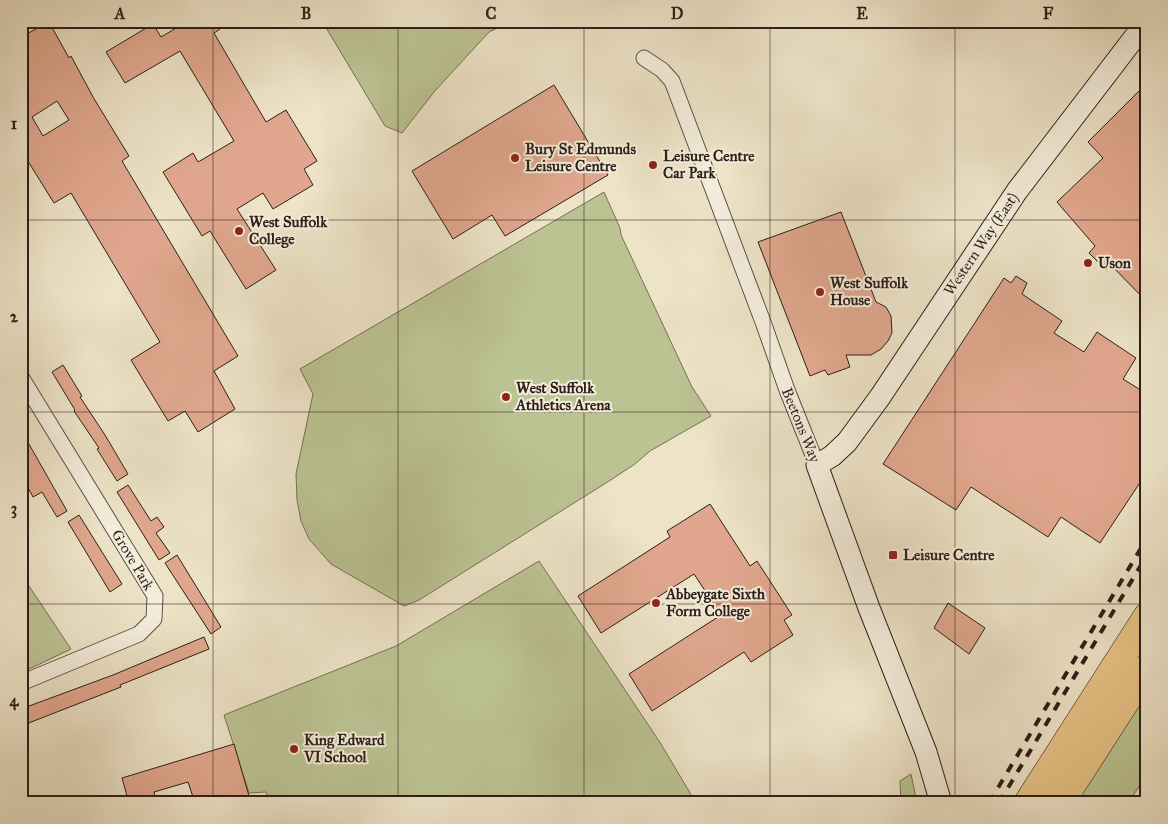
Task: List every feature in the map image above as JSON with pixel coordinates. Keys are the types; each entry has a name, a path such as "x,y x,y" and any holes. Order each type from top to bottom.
{"highway":[{"path":"1028,803 1147,617"},
{"path":"1060,803 1147,668"}],"street":[{"name":"Western Way (East)","path":"817,465 832,456 847,442 880,397 1016,191 1146,21"},
{"name":"Beetons Way","path":"644,58 662,70 672,81 763,322 786,390 817,465 869,608 926,752 941,803"},
{"name":"Grove Park","path":"21,377 155,596 154,619 139,634 21,683"}],"green space":[{"path":"322,21 512,21 489,32 434,92 402,133 385,126"},
{"name":"West Suffolk Athletics Arena","path":"604,192 620,228 621,235 692,387 711,416 650,451 635,464 606,483 419,600 404,606 331,564 309,539 301,521 297,500 296,474 313,394 300,369"},
{"path":"539,561 661,744 696,803 270,803 266,792 249,793 224,715 396,646"},
{"path":"21,574 71,649 21,673"},
{"path":"1147,693 1147,775 1128,803 1076,803"},
{"path":"911,774 917,803 901,803 900,781"}],"building":[{"path":"188,21 215,21 220,29 214,33 266,122 286,110 317,161 304,169 313,185 273,209 263,193 237,209 276,270 246,289 210,231 202,236 163,172 193,153 198,162 234,141 180,51 125,83 106,52 153,24 161,37"},
{"path":"49,22 129,156 122,161 238,356 214,371 235,409 198,432 185,411 168,421 131,360 160,342 71,193 54,203 21,150 21,37","holes":["57,101 69,120 43,136 32,117"]},
{"path":"1147,83 1147,302 1111,265 1106,270 1089,253 1095,246 1057,202 1103,158 1088,142"},
{"name":"Bury St Edmunds Leisure Centre","path":"554,85 608,175 505,236 492,215 453,239 412,171"},
{"name":"West Suffolk House","path":"841,212 876,302 886,307 891,316 892,333 881,349 871,355 846,355 850,367 828,375 825,370 810,376 758,242"},
{"path":"1016,276 1027,283 1022,294 1062,321 1054,333 1084,352 1097,332 1136,358 1123,379 1147,394 1147,472 1100,543 1061,517 1048,537 971,487 956,510 883,464 1004,278 1011,283"},
{"path":"63,365 82,396 80,397 128,474 117,481 52,372"},
{"path":"21,430 67,511 57,517 42,492 33,497 25,482 21,484"},
{"path":"128,485 151,521 157,517 164,527 156,533 170,553 159,560 117,492"},
{"path":"710,504 750,566 757,561 792,615 784,620 793,635 751,662 744,652 652,711 629,674 721,615 694,574 601,633 578,596 670,537 667,531"},
{"path":"79,515 122,584 110,592 68,522"},
{"path":"177,555 221,627 211,634 165,563"},
{"path":"948,603 985,628 969,654 934,628"},
{"path":"204,637 209,649 120,685 121,687 21,726 21,709 113,675"},
{"path":"234,744 251,803 195,803 188,782 154,792 157,803 129,803 122,778"}],"railway":[{"path":"989,803 1147,538"},
{"path":"999,803 1147,555"}],"place":[{"name":"Bury St Edmunds Leisure Centre","path":"515,158"},
{"name":"Leisure Centre Car Park","path":"653,165"},
{"name":"West Suffolk College","path":"239,231"},
{"name":"Uson","path":"1088,263"},
{"name":"West Suffolk House","path":"820,292"},
{"name":"West Suffolk Athletics Arena","path":"506,397"},
{"name":"Leisure Centre","path":"893,555"},
{"name":"Abbeygate Sixth Form College","path":"656,603"},
{"name":"King Edward VI School","path":"294,749"}]}
